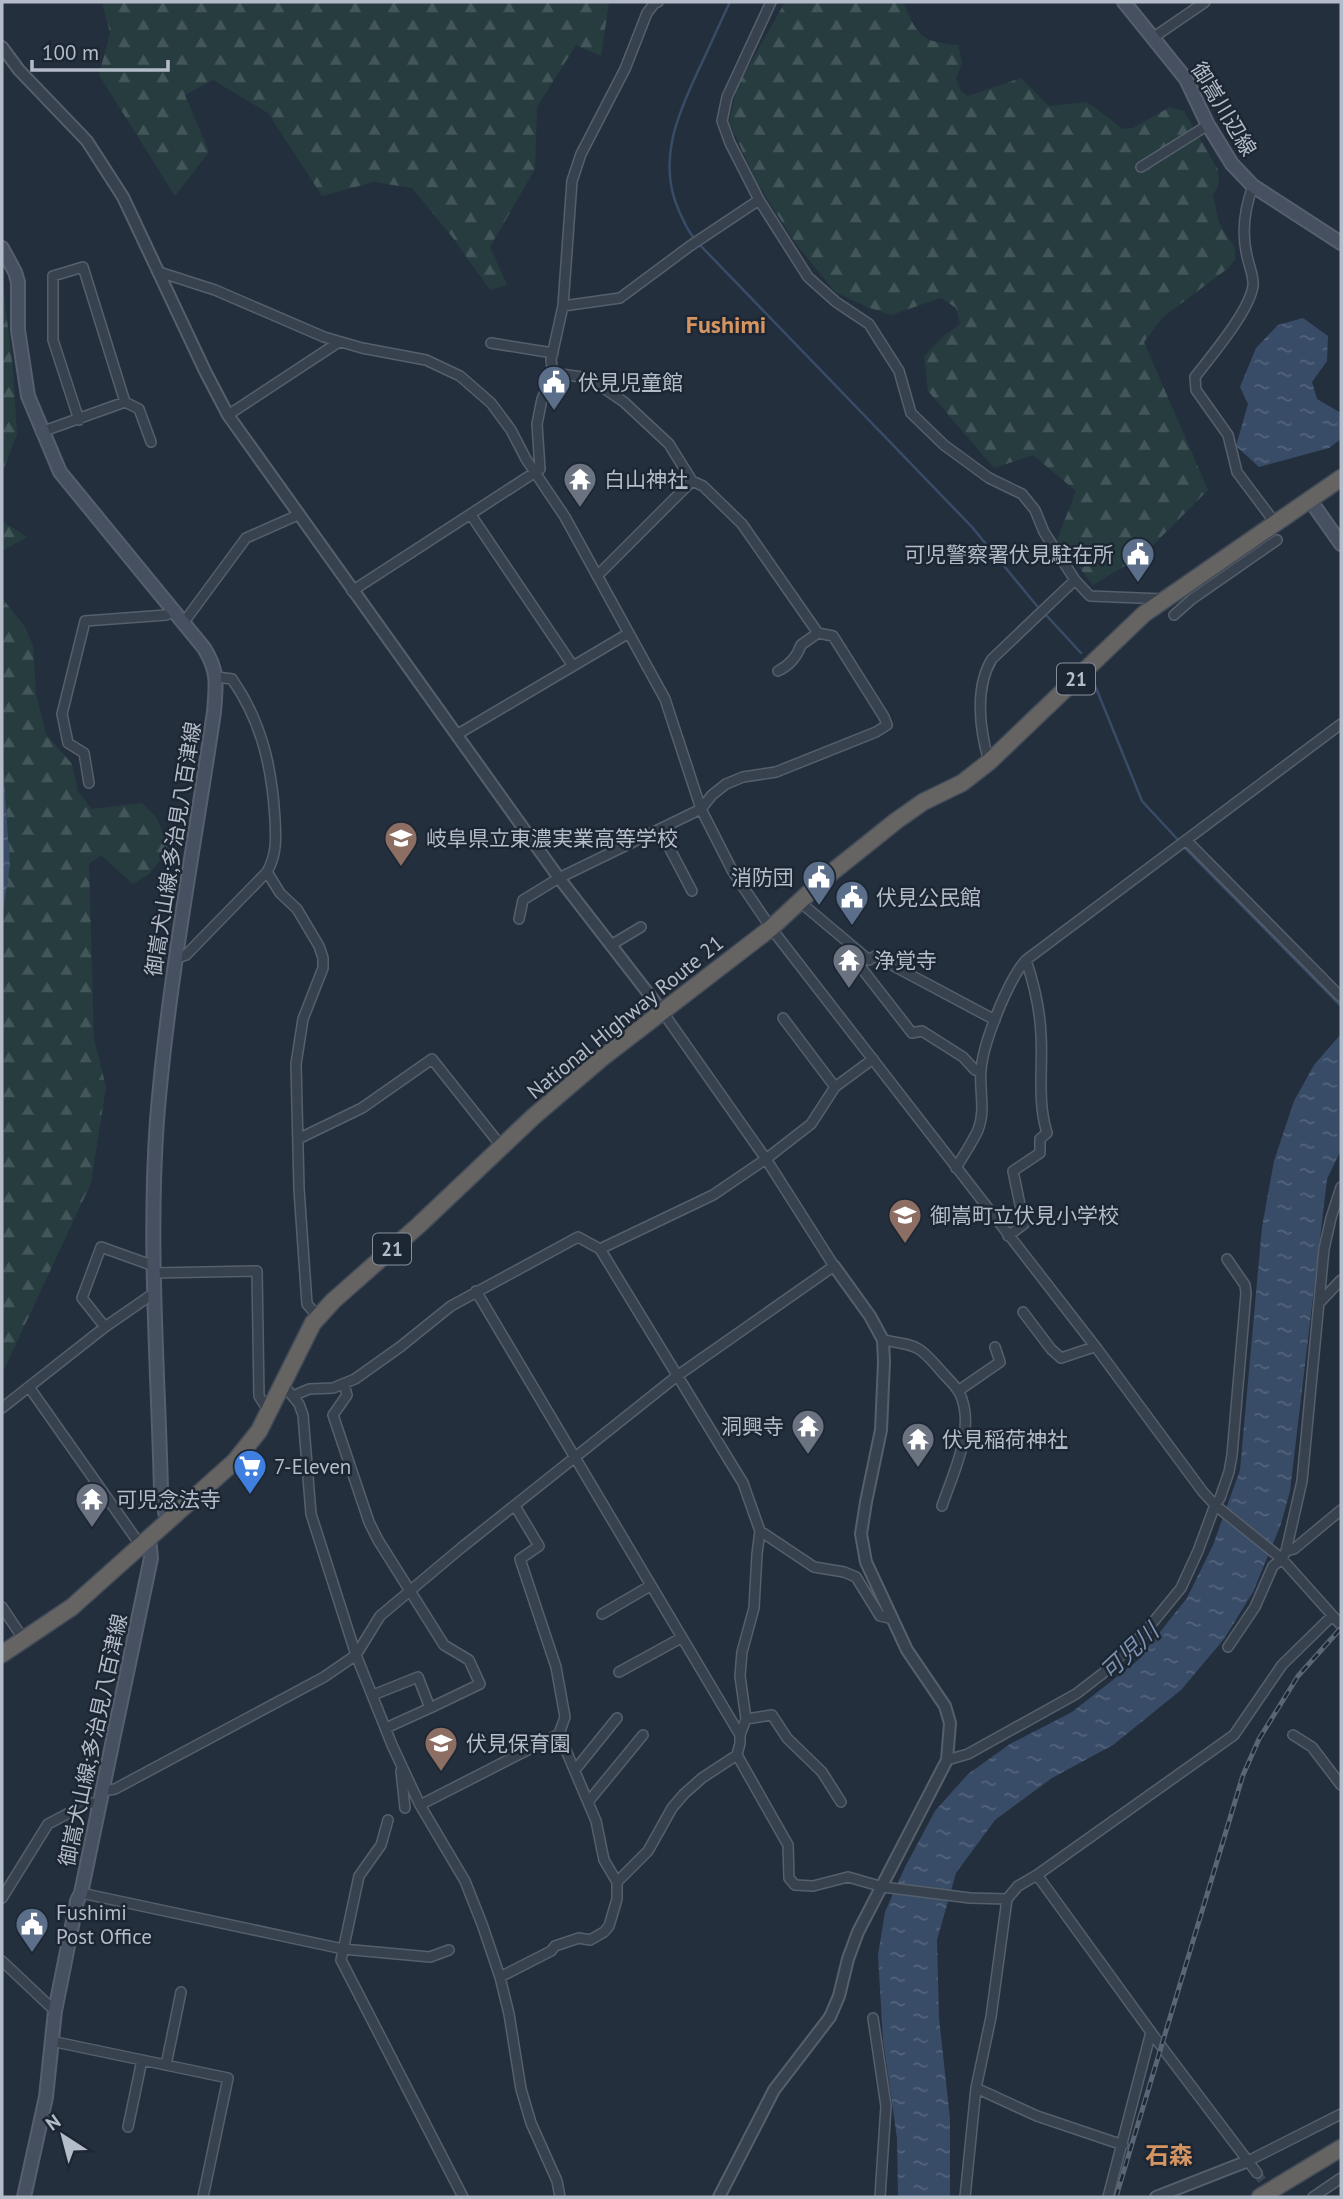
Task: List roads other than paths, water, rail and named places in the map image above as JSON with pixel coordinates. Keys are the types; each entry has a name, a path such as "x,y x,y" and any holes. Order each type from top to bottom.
{"highway":[{"name":"National Highway Route 21","path":"2,1654 72,1607 221,1475 249,1446 270,1412 288,1390 300,1344 318,1317 543,1108 662,1011 771,928 896,821 923,802 962,783 989,762 1124,632 1165,599 1277,532 1310,500 1341,478"},
{"path":"1261,2197 1341,2146"}],"main road":[{"name":"御嵩川辺線","path":"1127,3 1186,79 1208,125 1232,164 1253,186 1341,243"},
{"path":"2,248 18,282 22,365 28,396 60,472 175,610 209,656 217,677"},
{"path":"1310,500 1341,544"},
{"name":"御嵩犬山線;多治見八百津線","path":"167,1522 161,1490 154,1293 157,1122 166,1027 217,677"},
{"name":"御嵩犬山線;多治見八百津線","path":"24,2197 46,2097 55,2011 151,1558 145,1542"}],"street":[{"path":"352,591 540,469 538,412 553,373 553,353 563,306 572,181 581,154 625,69 646,13 658,2"},
{"path":"771,2 727,97 722,121 730,144 758,200 808,277 836,302 869,324 899,371 911,413 944,445 989,478 1022,494 1035,510 1044,532 1074,580 1090,596 1165,599"},
{"path":"1154,37 1205,2"},
{"path":"2,47 19,71 87,141 123,197 228,415 559,878 662,1011 765,1159 834,1266 870,1316 883,1340 881,1430 861,1534 866,1562 907,1650 945,1706 950,1723 947,1760 858,1932 830,2017 774,2090 719,2197"},
{"path":"1141,167 1208,125"},
{"path":"1174,615 1277,532 1237,472 1228,435 1196,390 1195,377 1235,323 1253,288 1243,228 1253,186"},
{"path":"563,306 620,298 758,200"},
{"path":"79,420 54,340 53,276 83,267 125,402 139,410 151,442"},
{"path":"159,272 215,290 339,342 426,360 460,376 502,415 565,517 665,699 701,809 733,872 771,928 1215,1505 1284,1555 1341,1625"},
{"path":"228,415 339,342"},
{"path":"491,343 553,353"},
{"path":"520,919 523,900 559,878 701,809 712,794 726,784 776,772 876,732 887,725 834,636 818,633 742,524 703,486 692,481 669,444 624,402 589,378 553,373"},
{"path":"41,432 125,402"},
{"path":"598,575 692,481"},
{"path":"184,622 246,538 298,515"},
{"path":"471,515 573,666"},
{"path":"989,762 981,701 987,666 1074,580"},
{"path":"89,783 84,753 68,743 62,714 85,621 166,615 175,610"},
{"path":"458,734 629,633"},
{"path":"778,671 788,666 801,645 818,633"},
{"path":"177,958 186,956 267,872 276,850 274,787 270,764 251,710 242,693 232,679 217,677"},
{"path":"956,1168 978,1130 982,1102 981,1071 995,1020 1018,969 1026,960 1341,724"},
{"path":"660,830 692,891"},
{"path":"1186,840 1341,997"},
{"path":"267,872 281,893 297,909 323,958 323,968 303,1019 296,1064 307,1304 318,1317"},
{"path":"800,902 869,960 875,956 995,1020"},
{"path":"611,945 641,928"},
{"path":"856,950 852,957 912,1033 922,1031 963,1057 975,1070 981,1071"},
{"path":"1008,1236 1024,1224 1013,1171 1040,1153 1040,1139 1047,1133 1041,1116 1041,1034 1035,987 1026,960"},
{"path":"783,1018 835,1087"},
{"path":"298,1139 362,1108 432,1059 502,1147"},
{"path":"600,1249 713,1195 765,1159 811,1124 835,1087 873,1059"},
{"path":"1284,1555 1302,1482 1324,1249 1341,1187"},
{"path":"560,2197 557,2181 531,2123 521,2088 500,1977 464,1881 420,1805 356,1654 311,1514 303,1415 288,1390 333,1388 355,1379 451,1306 578,1237 600,1249 743,1483 760,1531 754,1608 742,1652 740,1676 746,1719 737,1755 684,1794 672,1808 648,1851 617,1882"},
{"path":"104,1327 82,1298 101,1247 154,1269 257,1271 259,1396 270,1412"},
{"path":"947,1760 968,1754 1076,1694 1102,1674 1145,1632 1181,1588 1220,1498 1232,1455 1247,1293 1245,1285 1227,1259"},
{"path":"2,1898 48,1824 324,1678 356,1654 380,1616 410,1590 677,1376 834,1266"},
{"path":"1321,1301 1341,1280"},
{"path":"476,1291 740,1735"},
{"path":"2,1408 104,1327 154,1293"},
{"path":"1023,1312 1060,1358 1094,1347"},
{"path":"883,1340 910,1343 921,1348 958,1391 965,1427 959,1458 942,1506"},
{"path":"958,1391 1000,1362 995,1347"},
{"path":"344,1384 347,1395 333,1415 369,1522 444,1644 469,1660 480,1684 386,1728"},
{"path":"29,1387 145,1542"},
{"path":"500,1977 551,1951 555,1946 579,1938 590,1940 604,1932 609,1926 617,1899 617,1882 604,1860 596,1821 559,1734 565,1717 555,1667 520,1559 539,1546 515,1506"},
{"path":"1228,1647 1255,1606 1273,1566 1341,1510"},
{"path":"760,1531 814,1567 856,1577 880,1616 893,1619"},
{"path":"602,1614 650,1586"},
{"path":"2,1607 24,1640"},
{"path":"965,2197 976,2088 991,2017 1007,1899 1018,1886 1234,1735 1282,1665 1332,1616"},
{"path":"619,1672 681,1638"},
{"path":"373,1695 418,1677 430,1708"},
{"path":"746,1719 772,1715 787,1738 821,1772 841,1802"},
{"path":"575,1770 617,1718"},
{"path":"420,1805 559,1734"},
{"path":"588,1802 643,1735"},
{"path":"1293,1735 1312,1747 1341,1785"},
{"path":"737,1755 788,1845 789,1878 795,1885 813,1885 848,1877 883,1887 970,1898 1007,1899"},
{"path":"400,1762 405,1808"},
{"path":"388,1820 381,1845 359,1876 341,1960 463,2197"},
{"path":"1037,1875 1257,2173"},
{"path":"81,1893 343,1949 430,1957 449,1950"},
{"path":"2,1961 55,2011"},
{"path":"166,2065 181,1992"},
{"path":"873,2018 886,2106 880,2197"},
{"path":"1108,2197 1151,2032"},
{"path":"51,2041 228,2078 203,2197"},
{"path":"128,2127 142,2060"},
{"path":"976,2088 1037,2116 1123,2145"},
{"path":"1156,2197 1248,2161 1341,2114"},
{"path":"1313,2197 1341,2178"}],"water":[{"path":"1303,318 1328,336 1327,361 1312,382 1317,399 1341,413 1341,439 1329,448 1259,467 1236,446 1248,404 1240,387 1256,348 1278,325"},
{"path":"2,748 10,866 2,917"},
{"path":"1341,1034 1341,1150 1327,1179 1290,1491 1281,1524 1253,1592 1224,1639 1181,1690 1113,1745 1052,1778 995,1820 956,1873 937,1940 939,2018 950,2119 950,2197 898,2197 897,2138 883,2040 878,1955 885,1912 935,1811 968,1774 1010,1744 1072,1712 1137,1661 1187,1598 1213,1545 1240,1470 1262,1227 1274,1161 1294,1101 1314,1065"}],"waterway":[{"path":"695,239 686,226 673,193 670,175 672,140 690,88 730,2"},
{"path":"699,244 972,527 1037,606"},
{"path":"1046,615 1081,653"},
{"path":"1094,683 1142,801 1179,841"},
{"path":"1183,846 1341,1006"}],"tunnel":[{"path":"1257,2173 1271,2193"}],"railway":[{"path":"1116,2197 1243,1775 1259,1739 1298,1676 1341,1628"}],"place":[{"name":"伏見児童館","path":"554,412"},
{"name":"白山神社","path":"580,509"},
{"name":"可児警察署伏見駐在所","path":"1138,584"},
{"name":"岐阜県立東濃実業高等学校","path":"401,868"},
{"name":"消防団","path":"819,907"},
{"name":"伏見公民館","path":"852,927"},
{"name":"浄覚寺","path":"849,990"},
{"name":"御嵩町立伏見小学校","path":"905,1245"},
{"name":"洞興寺","path":"808,1456"},
{"name":"伏見稲荷神社","path":"918,1469"},
{"name":"7-Eleven","path":"250,1496"},
{"name":"可児念法寺","path":"92,1529"},
{"name":"伏見保育園","path":"441,1773"},
{"name":"Fushimi Post Office","path":"32,1954"}],"district":[{"name":"Fushimi","path":"726,324"},
{"name":"石森","path":"1169,2155"}],"water label":[{"name":"可児川","path":"1129,1651"}]}
